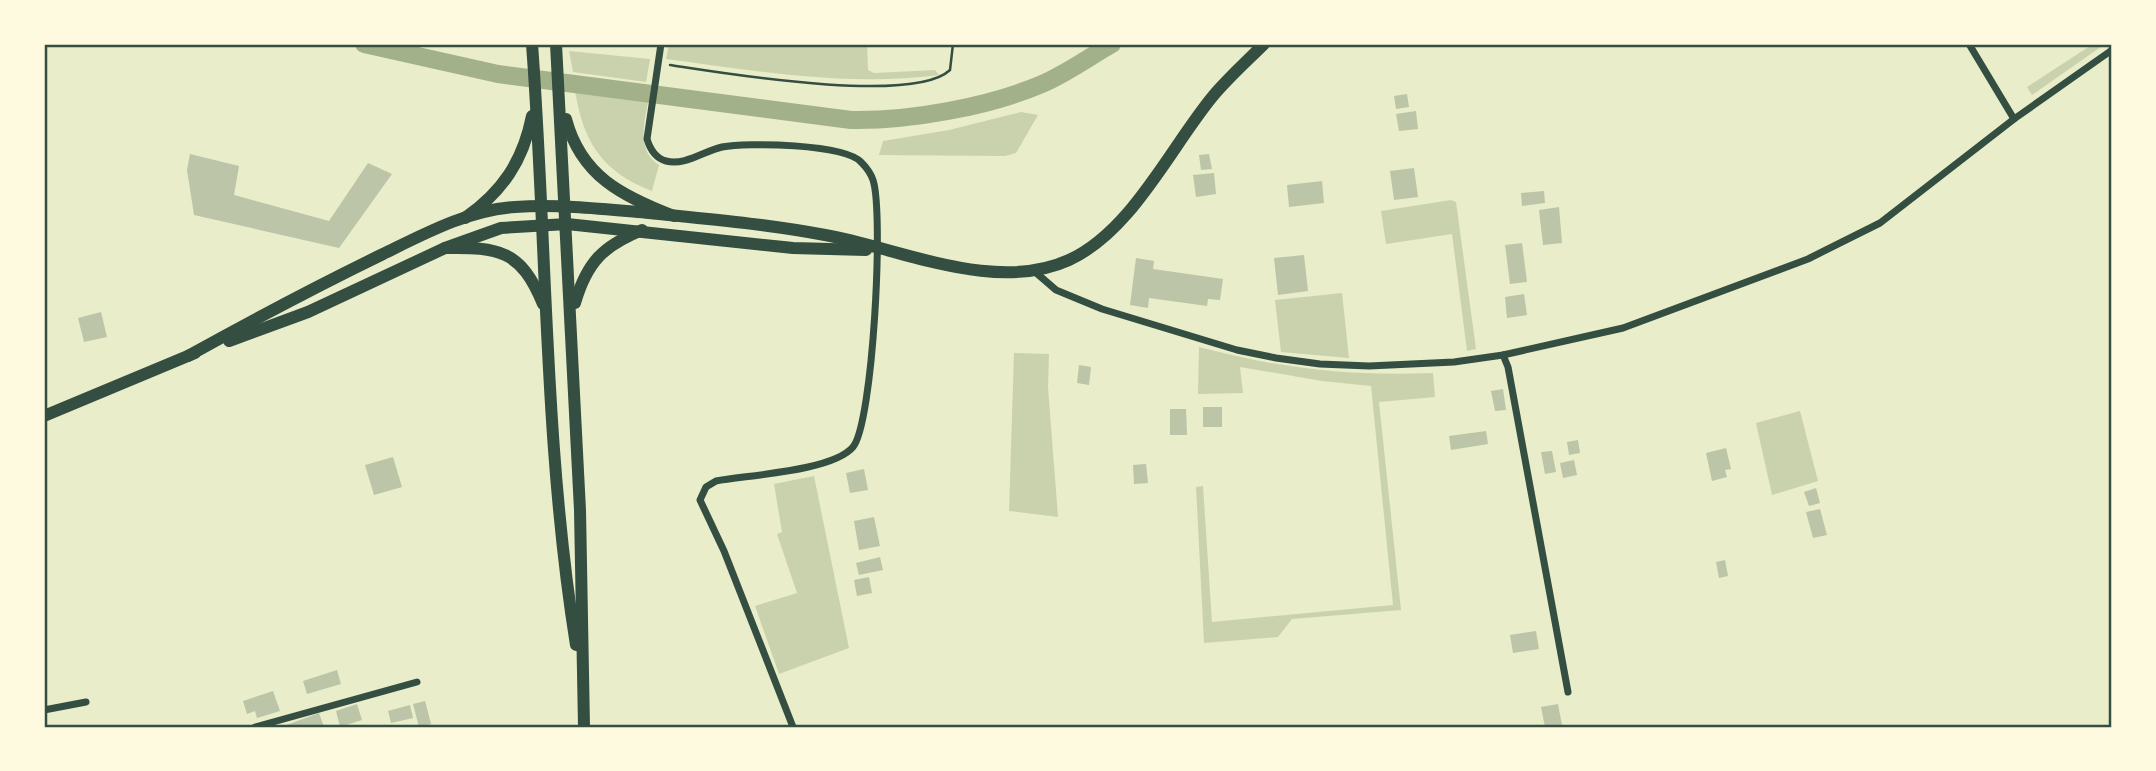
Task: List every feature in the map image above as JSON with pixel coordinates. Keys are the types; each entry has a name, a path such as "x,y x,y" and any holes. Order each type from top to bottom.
{"main road":[{"path":"532,44 546,310 565,578 583,687"},
{"path":"556,44 572,313 580,510 584,727"},
{"path":"465,218 513,207 567,206 814,233 876,250 983,271 1033,270 1069,260 1103,239 1132,206 1214,95 1264,44"},
{"path":"559,95 573,139 589,168 612,189 674,216"},
{"path":"188,356 310,289 465,218 486,203 510,176 527,142 536,98"},
{"path":"44,416 188,356 308,312 445,248 501,229 567,224 793,248 876,250"},
{"path":"572,313 584,276 594,260 618,240 642,230"},
{"path":"445,248 485,247 516,259 535,282 546,310"}],"street":[{"path":"661,44 647,139 650,150 665,161 678,162 742,144 836,151 860,160 873,181 876,250 868,393 864,420 853,447 834,461 716,481 706,487 700,500 724,551 793,727"},
{"path":"1969,44 2014,119"},
{"path":"1033,270 1056,290 1102,309 1276,358 1320,364 1368,366 1454,362 1503,355 1623,328 1808,259 1880,223 2014,119 2112,50"},
{"path":"1503,355 1511,379 1568,692"},
{"path":"255,727 416,682"},
{"path":"44,710 86,702"}],"path":[{"path":"656,66 769,79 878,86 942,78 950,70 953,44"}],"green space":[{"path":"669,44 867,44 868,70 874,73 935,70 939,75 870,79 802,76 666,59"},
{"path":"2093,44 2105,44 2032,95 2027,87"},
{"path":"569,51 650,59 646,82 573,72"},
{"path":"575,90 648,102 644,128 645,145 647,152 659,165 652,191 620,175 598,153 584,125"},
{"path":"1021,112 1038,115 1016,153 1005,156 879,155 883,141 949,130"},
{"path":"1451,200 1456,202 1476,349 1467,351 1452,234 1386,244 1381,211"},
{"path":"1342,293 1349,358 1281,352 1275,300"},
{"path":"1199,347 1287,366 1343,372 1433,373 1435,397 1379,402 1401,610 1292,619 1278,637 1204,643 1196,487 1203,486 1212,622 1393,605 1371,386 1240,367 1243,393 1198,394"},
{"path":"1014,353 1049,354 1048,387 1058,517 1009,511"},
{"path":"1800,411 1818,481 1772,495 1756,423"},
{"path":"814,476 849,648 779,674 755,606 797,593 777,534 782,532 774,484"}],"building":[{"path":"1407,94 1409,107 1396,109 1394,96"},
{"path":"1416,111 1418,129 1399,131 1396,114"},
{"path":"190,154 239,166 234,195 329,221 368,163 392,174 339,248 194,215 187,170"},
{"path":"1209,154 1212,169 1201,170 1199,155"},
{"path":"1414,168 1418,197 1394,200 1390,171"},
{"path":"1214,173 1216,194 1196,197 1193,175"},
{"path":"1322,181 1324,203 1289,207 1287,185"},
{"path":"1544,191 1545,203 1522,206 1521,193"},
{"path":"1559,207 1562,243 1543,245 1539,210"},
{"path":"1522,243 1527,282 1510,284 1505,245"},
{"path":"1304,255 1308,291 1278,295 1274,258"},
{"path":"1136,258 1154,261 1153,269 1223,279 1220,300 1208,299 1207,306 1149,298 1148,308 1130,305"},
{"path":"1524,294 1527,315 1507,318 1505,297"},
{"path":"101,312 107,337 84,342 78,318"},
{"path":"1079,365 1091,367 1089,385 1077,383"},
{"path":"1503,389 1506,410 1495,411 1491,391"},
{"path":"1203,407 1222,407 1222,427 1203,427"},
{"path":"1170,409 1186,409 1187,435 1170,435"},
{"path":"1486,431 1488,444 1451,450 1449,436"},
{"path":"1578,440 1580,453 1569,455 1567,442"},
{"path":"1726,448 1731,469 1725,470 1727,477 1712,481 1706,453"},
{"path":"1552,451 1556,472 1545,474 1541,452"},
{"path":"393,457 402,487 374,495 365,465"},
{"path":"1574,460 1577,475 1563,478 1560,463"},
{"path":"1146,464 1148,483 1134,484 1133,465"},
{"path":"864,469 868,490 850,493 846,473"},
{"path":"1816,488 1820,503 1809,506 1804,492"},
{"path":"1820,509 1827,535 1813,538 1806,512"},
{"path":"874,517 880,546 859,550 854,521"},
{"path":"880,557 883,570 859,575 856,563"},
{"path":"1725,560 1728,576 1719,578 1716,562"},
{"path":"869,577 872,593 857,596 854,580"},
{"path":"1536,631 1539,649 1513,653 1510,635"},
{"path":"337,670 341,684 307,694 303,681"},
{"path":"273,691 280,711 257,718 255,711 247,714 243,701"},
{"path":"425,701 431,724 419,727 413,704"},
{"path":"357,704 362,720 340,727 336,711"},
{"path":"1558,704 1562,725 1545,727 1541,707"},
{"path":"410,705 413,718 391,723 388,711"},
{"path":"319,713 324,727 281,727"}],"waterway":[{"path":"364,44 498,74 851,120 923,115 998,99 1051,80 1112,44"}]}
